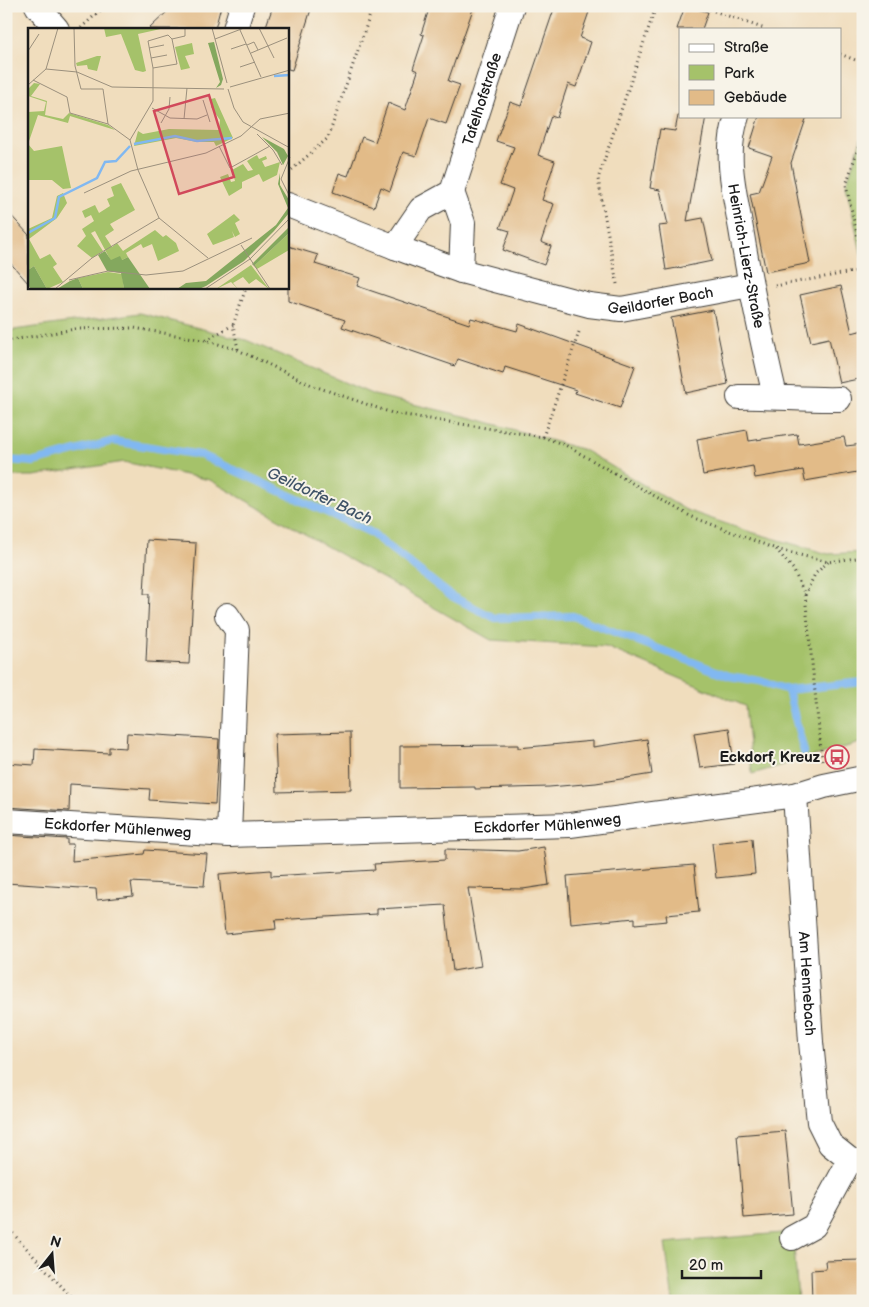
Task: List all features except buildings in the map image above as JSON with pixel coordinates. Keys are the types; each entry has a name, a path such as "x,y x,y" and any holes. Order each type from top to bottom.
{"street":[{"path":"37,6 56,28"},
{"path":"235,28 242,6"},
{"name":"Tafelhofstraße","path":"452,192 512,6"},
{"name":"Heinrich-Lierz-Straße","path":"736,118 732,132 730,161 750,285 775,396"},
{"path":"395,247 421,209 452,192 463,223 461,271"},
{"name":"Geildorfer Bach","path":"289,205 461,271 589,305 621,309 750,285"},
{"path":"739,397 775,396 809,400 839,399"},
{"path":"227,615 237,630 229,835"},
{"name":"Eckdorfer Mühlenweg","path":"6,821 229,835 570,825 795,795 824,786 863,778"},
{"name":"Am Hennebach","path":"792,1238 814,1226 856,1161 830,1144 819,1122 811,1042 795,795"}],"path":[{"path":"81,28 105,6"},
{"path":"289,172 328,138 373,6"},
{"path":"621,309 598,179 656,6"},
{"path":"700,6 762,28"},
{"path":"842,55 863,63"},
{"path":"863,133 846,185 863,261"},
{"path":"750,285 764,288 863,270"},
{"path":"238,350 233,326 246,289"},
{"path":"543,437 589,305"},
{"path":"205,340 233,326"},
{"path":"6,342 74,329 134,328 205,340 238,350 314,386 392,413 543,437 565,445 690,516 776,549 828,562 863,557"},
{"path":"776,549 793,569 805,595 824,786"},
{"path":"805,595 816,574 828,562"},
{"path":"6,1226 75,1301"}],"green space":[{"path":"863,133 863,261 846,185"},
{"path":"140,313 246,340 374,395 473,418 584,450 686,510 744,530 828,554 863,552 863,742 752,774 745,706 606,647 491,640 210,480 124,462 34,476 6,476 6,331"},
{"path":"793,1232 798,1301 673,1301 665,1243"}],"waterway":[{"name":"Geildorfer Bach","path":"6,460 34,462 113,441 201,455 370,532 451,596 495,618 573,616 729,676 760,681 788,690 863,682"},
{"path":"788,690 804,752"}],"place":[{"name":"Eckdorf, Kreuz","path":"837,757"}]}
